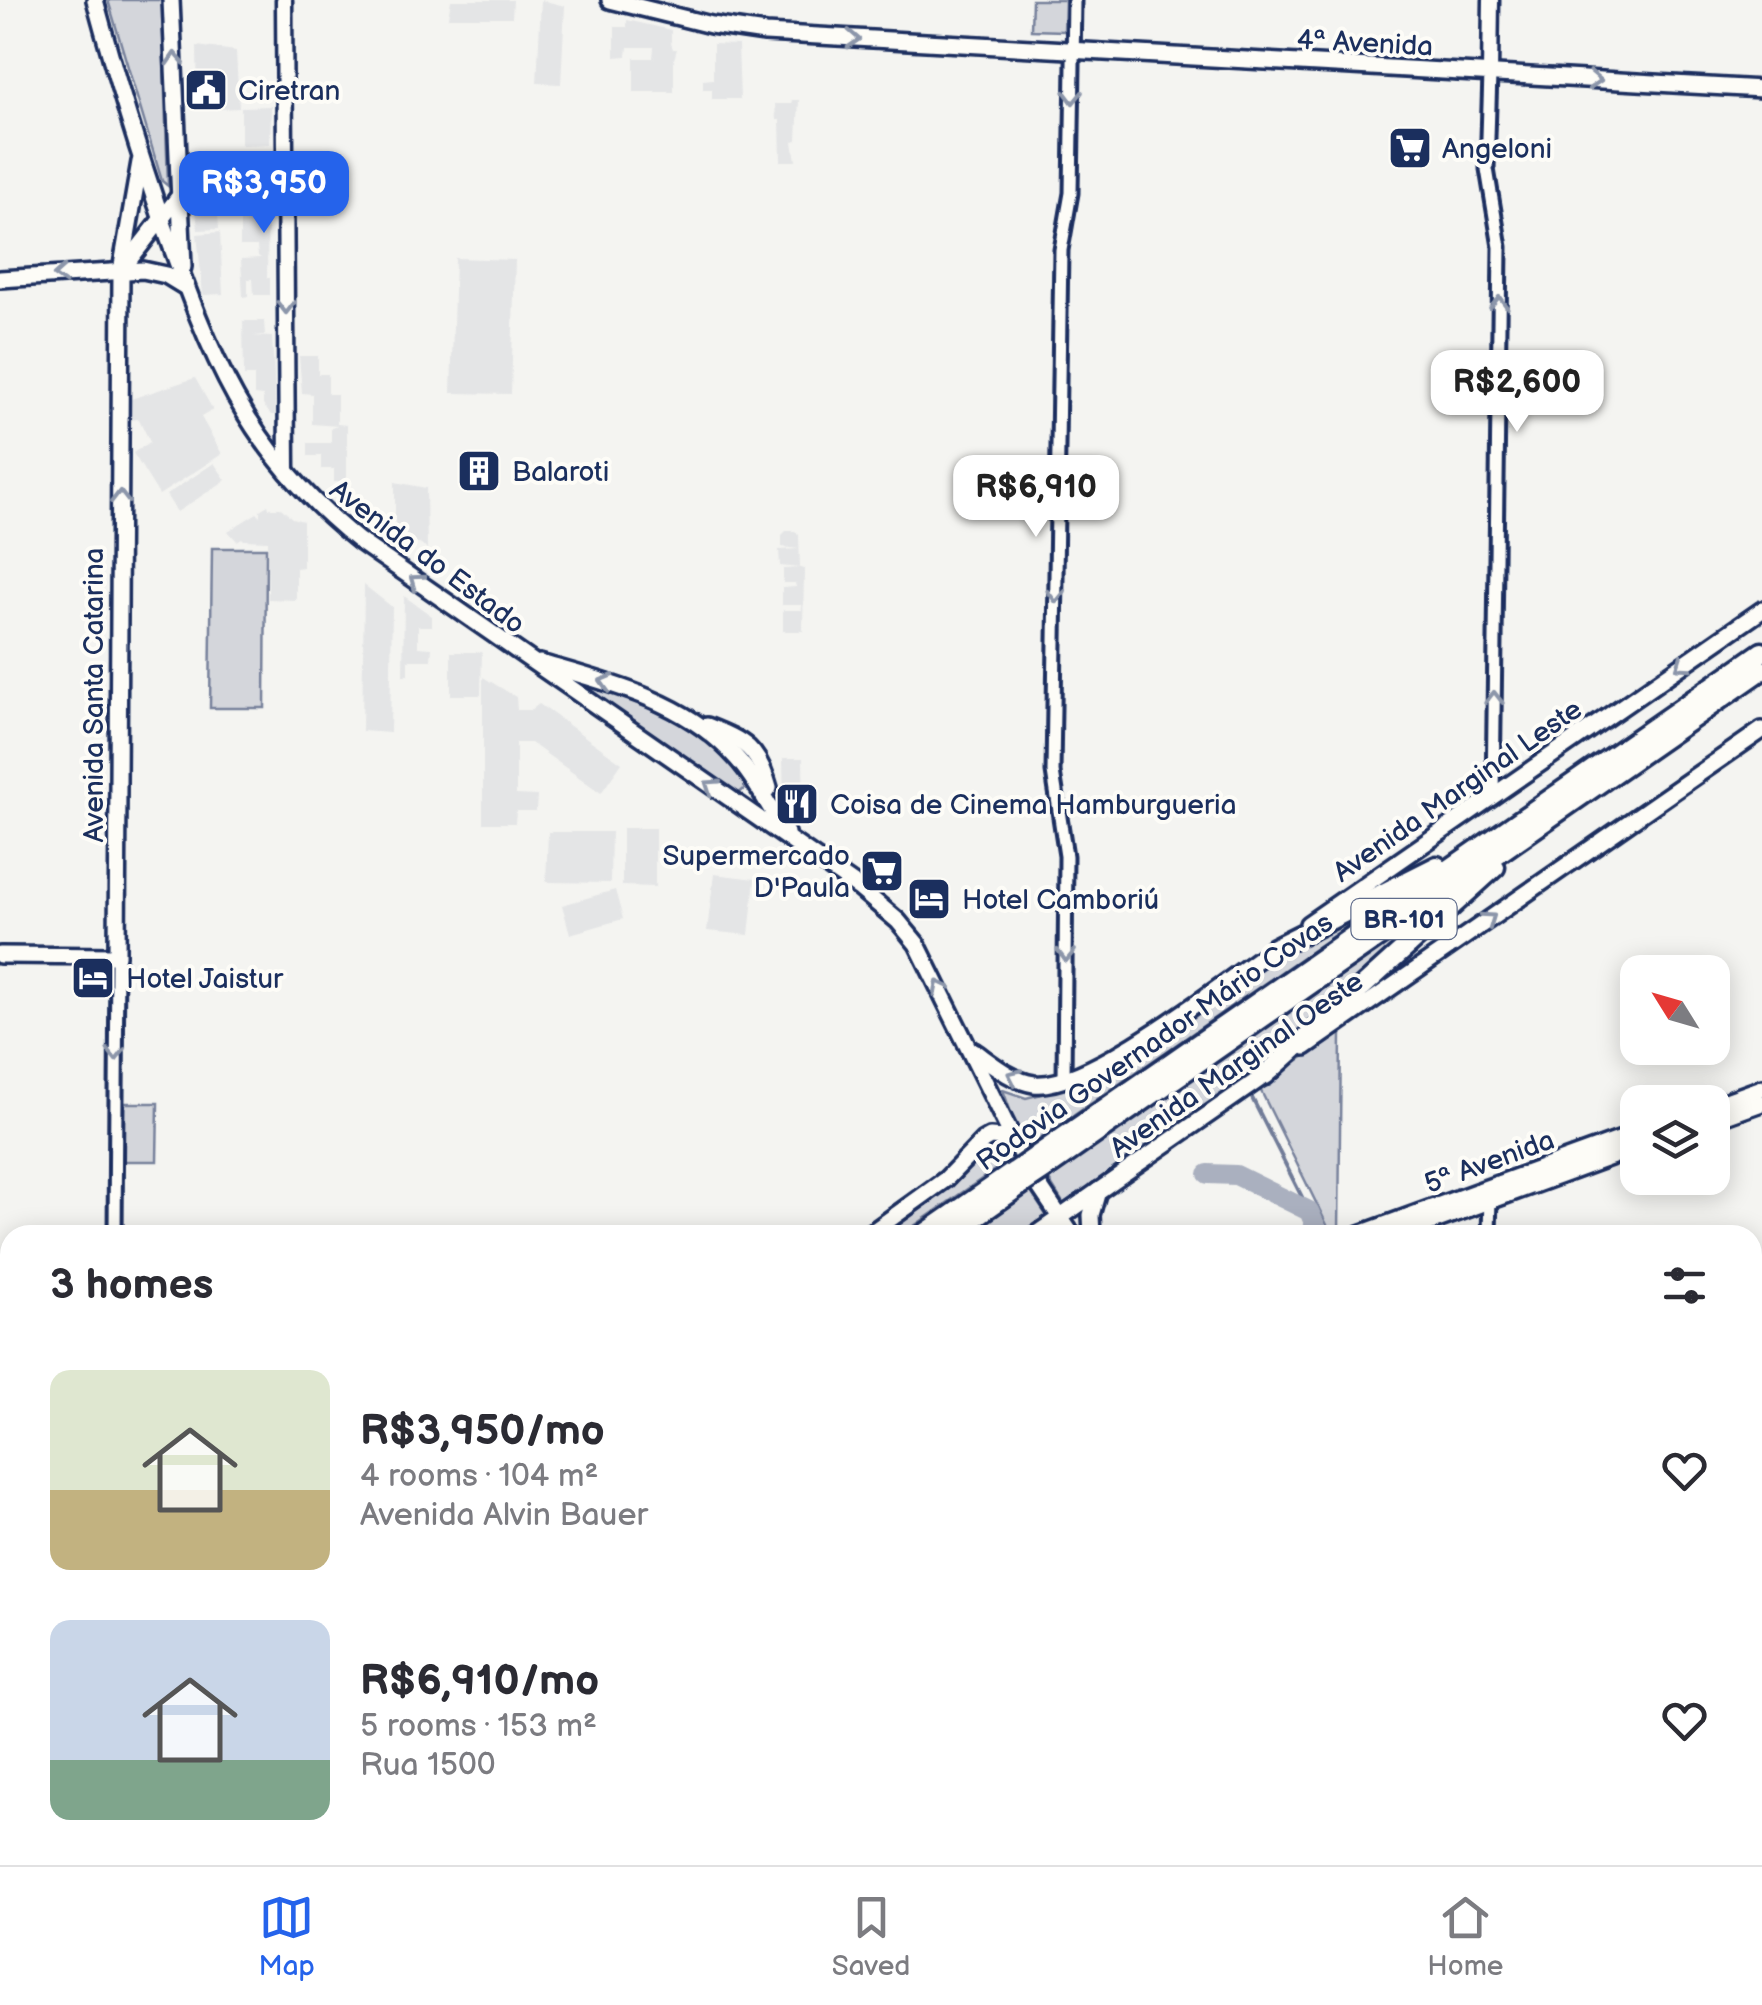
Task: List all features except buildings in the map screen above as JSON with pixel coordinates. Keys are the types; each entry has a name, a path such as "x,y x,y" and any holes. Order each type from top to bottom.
{"highway":[{"name":"Rodovia Governador Mário Covas","path":"1526,826 1762,652"},
{"name":"Rodovia Governador Mário Covas","path":"939,1225 1030,1170 1526,826 1762,670"},
{"path":"1274,948 1526,826"},
{"path":"1266,1074 1352,999 1526,826"},
{"name":"Rodovia Governador Mário Covas","path":"962,1225 1030,1170"}],"main road":[{"name":"Avenida do Estado","path":"95,0 141,158 184,286 223,377 262,441 316,505 358,541 869,895 904,928 926,958 1030,1170"},
{"path":"0,279 156,272 184,286 171,0"},
{"path":"284,0 287,472"},
{"name":"4ª Avenida","path":"610,0 765,33 1762,89"},
{"path":"1490,74 1491,0"},
{"name":"Avenida Santa Catarina","path":"117,956 121,271 141,158"},
{"path":"121,271 180,194"},
{"name":"Avenida Marginal Leste","path":"970,1048 1004,1072 1032,1084 1064,1080 1122,1053 1762,610"},
{"name":"Avenida do Estado","path":"524,658 623,687 685,717 730,750 792,841"},
{"path":"685,717 738,738 760,758 770,788"},
{"name":"Avenida Marginal Oeste","path":"1050,1225 1762,730"},
{"path":"0,954 117,956"},
{"path":"1730,1100 1762,1088"},
{"path":"1730,1115 1762,1103"},
{"path":"882,1225 946,1179 983,1141 990,1137 1012,1139"},
{"name":"5ª Avenida","path":"1419,1225 1620,1140"},
{"name":"5ª Avenida","path":"1389,1225 1620,1154"},
{"path":"1030,1170 1065,1225"},
{"path":"1092,1225 1098,1191"}],"street":[{"path":"1064,1080 1066,856 1053,772 1061,250 1071,193 1074,0"},
{"path":"1490,74 1487,169 1500,246 1493,796"},
{"name":"Avenida Santa Catarina","path":"115,1225 117,956"},
{"path":"1489,1225 1490,1194"}],"shaded area":[{"path":"108,0 162,0 168,186 162,181"},
{"path":"451,0 513,0 512,17 448,17"},
{"path":"541,0 565,6 561,84 537,83"},
{"path":"1032,0 1065,0 1064,31 1031,30"},
{"path":"627,20 671,30 671,43 677,49 674,92 634,92 634,58 653,58 654,47 628,47 627,56 615,57 615,27 627,27"},
{"path":"713,44 738,45 740,99 712,99 712,89 703,89 703,80 713,79"},
{"path":"197,46 236,51 239,108 198,110"},
{"path":"792,100 799,100 797,140 793,141 796,161 781,161 780,120 776,120 775,104 791,104"},
{"path":"271,106 270,144 241,145 241,107"},
{"path":"215,167 219,229 198,230 192,168"},
{"path":"268,201 270,295 254,295 253,279 248,279 248,296 243,297 241,259 261,258 257,246 240,246 240,202"},
{"path":"220,232 223,294 203,295 197,234"},
{"path":"455,258 515,260 511,394 451,393"},
{"path":"243,321 264,321 265,335 254,336 272,337 276,415 271,415 263,405 263,396 254,395 254,376 244,376"},
{"path":"299,356 318,356 318,374 328,374 328,394 337,394 337,424 347,425 347,482 334,482 334,469 321,469 321,456 308,456 308,443 331,443 331,428 338,426 312,424 312,394 302,393"},
{"path":"195,378 213,410 201,417 222,454 159,495 133,453 150,442 139,419 130,420 131,399"},
{"path":"214,463 226,480 177,512 166,495"},
{"path":"395,482 426,488 427,549 395,528"},
{"path":"268,505 303,521 303,567 296,568 296,600 268,599 268,541 237,541 228,531 257,513 260,516 260,510"},
{"path":"786,531 799,535 800,568 780,566 779,550 799,549 782,547"},
{"path":"212,548 266,548 265,708 210,708"},
{"path":"783,569 804,569 803,631 783,631 783,610 802,610 801,605 782,605 782,588 796,587 795,583 783,583"},
{"path":"364,585 392,607 390,733 362,731"},
{"path":"404,596 432,616 432,626 418,626 418,647 432,648 431,660 408,660 408,675 403,675"},
{"path":"451,652 482,652 481,695 451,695"},
{"path":"483,677 516,697 517,710 531,710 539,704 622,763 601,793 531,743 516,743 516,795 537,796 536,811 516,811 515,823 483,823"},
{"path":"568,680 636,699 673,716 725,757 745,780 744,789 737,795"},
{"path":"783,758 803,758 804,813 784,809"},
{"path":"622,828 655,828 655,887 622,886"},
{"path":"548,832 611,832 610,883 546,882"},
{"path":"714,874 755,879 749,935 707,931"},
{"path":"615,890 623,919 570,934 562,905"},
{"path":"1395,893 1024,1150 1003,1090 1026,1098 1074,1086 1114,1065 1291,944"},
{"path":"1452,899 1265,1068 1102,1177 1070,1214 1048,1179"},
{"path":"1341,1032 1339,1225 1327,1225 1259,1087"},
{"path":"123,1103 158,1103 157,1161 123,1161"},
{"path":"994,1147 1006,1162 915,1225 890,1225 982,1148"},
{"path":"1029,1189 1048,1218 1038,1225 978,1225"}],"waterway":[{"path":"1251,1096 1309,1211"},
{"path":"1208,1174 1236,1175 1309,1211 1315,1225"}],"place":[{"name":"Ciretran","path":"206,90"},
{"name":"Angeloni","path":"1410,148"},
{"name":"Balaroti","path":"479,471"},
{"name":"Coisa de Cinema Hamburgueria","path":"797,804"},
{"name":"Supermercado D'Paula","path":"882,871"},
{"name":"Hotel Camboriú","path":"929,899"},
{"name":"Hotel Jaistur","path":"93,978"}]}
